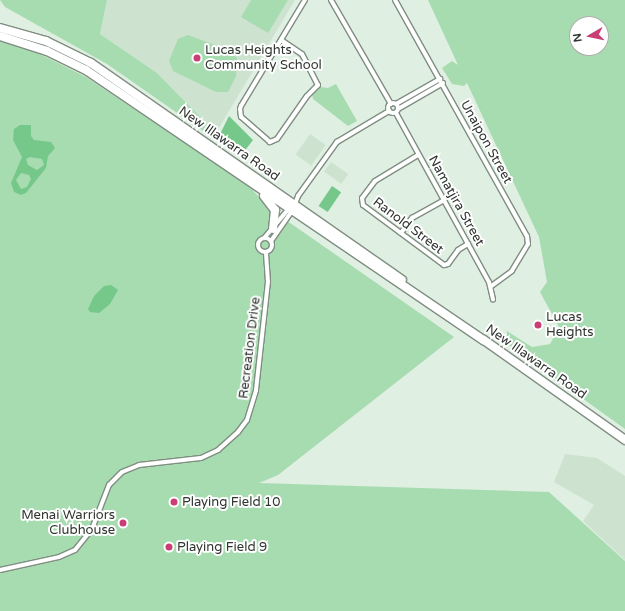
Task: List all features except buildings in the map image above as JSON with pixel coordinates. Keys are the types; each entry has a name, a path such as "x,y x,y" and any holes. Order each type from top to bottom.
{"highway":[{"name":"New Illawarra Road","path":"0,28 46,41 91,63 291,208"},
{"name":"New Illawarra Road","path":"0,36 47,51 86,70 257,186 389,270 432,305 625,440"},
{"path":"257,186 275,210 273,228"}],"street":[{"path":"281,40 302,54 318,85 307,96 273,142 262,137 241,117 239,111 281,40 305,0"},
{"path":"291,208 266,238 260,240 258,246 266,252 271,249 272,241 291,208 337,142 389,111 391,104 331,0"},
{"name":"Unaipon Street","path":"395,0 443,83 528,239 528,244 509,275 491,286"},
{"path":"391,104 396,104 440,79"},
{"path":"389,111 396,113 398,108 443,83"},
{"path":"396,104 398,108"},
{"name":"Namatjira Street","path":"396,113 491,286 493,300"},
{"name":"Ranold Street","path":"418,154 380,177 370,186 362,200 364,206 441,264 446,264 458,250 468,244"},
{"path":"401,233 412,218 444,200"},
{"path":"266,238 272,241"},
{"name":"Recreation Drive","path":"0,570 59,557 75,550 92,530 109,485 122,472 140,465 201,458 218,450 238,432 247,420 256,390 268,282 266,252"}],"shaded area":[{"path":"0,0 107,0 100,34 157,73 216,133 213,138 107,64 5,7"},
{"name":"Lucas Heights Community School","path":"107,0 295,0 216,133 157,73 100,34"},
{"path":"251,0 288,0 268,33 241,17"},
{"path":"428,0 625,0 625,429 507,344 507,331 532,347 550,344 559,327 540,292 547,282 539,237 467,83 464,86 452,84 442,68 452,61 458,65"},
{"path":"188,35 228,50 237,58 236,76 228,92 216,92 173,71 169,61 178,39"},
{"path":"0,41 32,50 86,77 249,186 270,209 454,337 278,475 259,483 549,492 625,561 625,611 0,611"},
{"path":"336,84 357,121 348,126 313,99 312,94 320,87 328,88"},
{"path":"229,116 253,140 243,153 218,138"},
{"path":"20,125 31,125 31,136 34,140 51,142 55,148 48,156 46,168 26,193 21,195 14,192 11,183 22,157 13,140 14,129","holes":["30,157 42,159 44,165 37,170 28,165 26,159","21,173 29,175 31,179 27,187 21,189 16,180"]},
{"path":"310,134 326,145 311,165 296,154"},
{"path":"331,162 348,174 341,184 324,172"},
{"path":"332,186 341,192 328,212 319,206"},
{"path":"111,285 118,290 110,304 99,313 90,312 88,309 94,296 104,286"},
{"path":"565,454 597,458 625,476 625,560 583,521 594,505 554,482"}],"place":[{"name":"Lucas Heights Community School","path":"197,58"},
{"name":"Lucas Heights","path":"538,325"},
{"name":"Playing Field 10","path":"174,502"},
{"name":"Menai Warriors Clubhouse","path":"123,523"},
{"name":"Playing Field 9","path":"169,547"}]}
